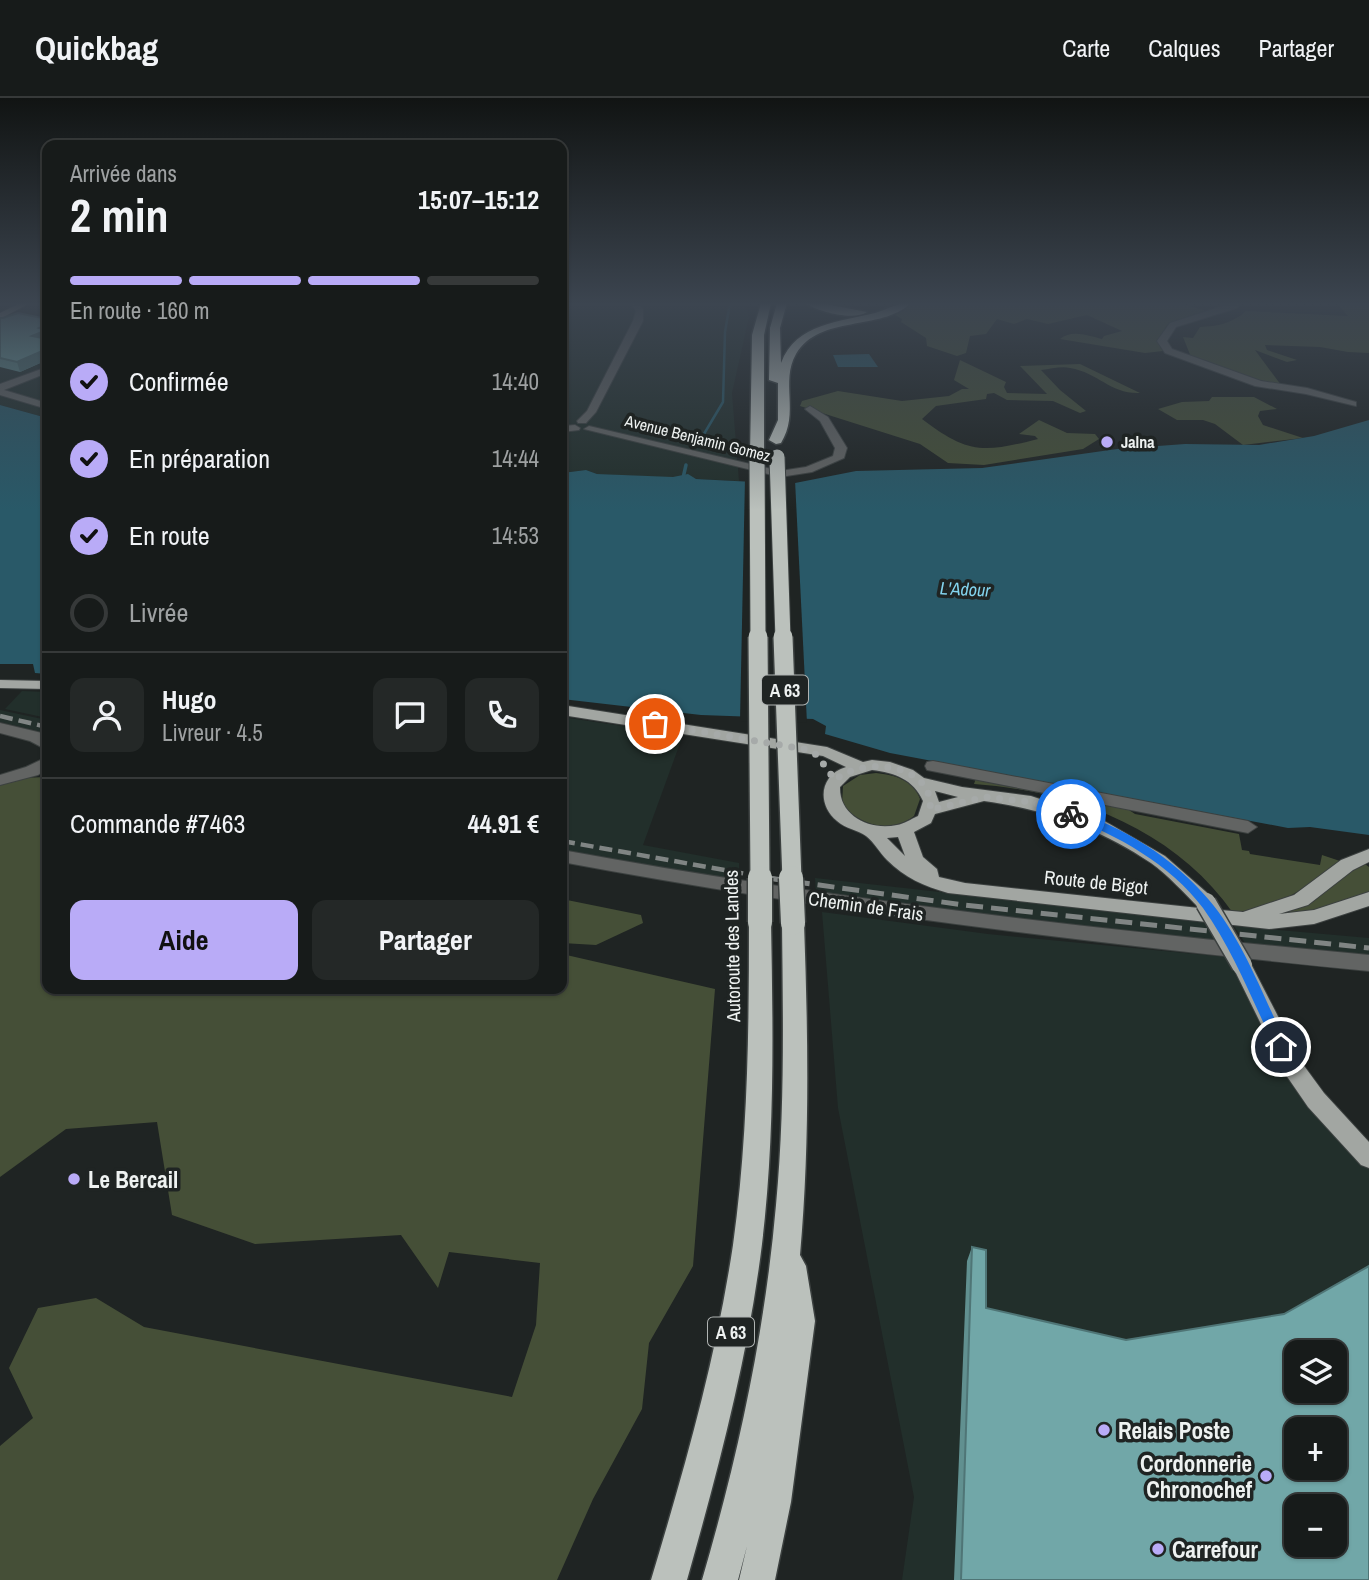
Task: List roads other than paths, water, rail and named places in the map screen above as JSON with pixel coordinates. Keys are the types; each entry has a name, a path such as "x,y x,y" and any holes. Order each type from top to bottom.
{"highway":[{"path":"755,372 757,400"},
{"name":"Autoroute des Landes","path":"668,1580 703,1465 718,1399 747,1239 761,1078 757,372"},
{"name":"A 63","path":"720,1580 757,1435 773,1351 788,1240 796,1088 775,372"},
{"path":"777,448 785,428 785,372"},
{"path":"757,1580 774,1502 800,1321 788,1240"}],"main road":[{"path":"0,684 42,685"},
{"path":"567,711 827,752 859,767"},
{"path":"804,749 817,755 835,780"},
{"path":"885,766 911,775 920,782 931,801 925,819 905,831 872,831 850,823 834,810 830,789 835,780 859,767 885,766"},
{"path":"920,782 985,797 1031,802 1095,823 1159,860 1206,904 1242,965 1294,1069 1315,1100 1369,1158"},
{"path":"930,810 985,797"},
{"name":"Route de Bigot","path":"872,831 907,868 928,883 944,886 1269,922 1314,917 1369,899"},
{"path":"905,831 915,860 944,886"},
{"name":"Route de Bigot","path":"1244,918 1301,900 1347,865 1369,855"}],"street":[{"path":"0,390 42,372"},
{"path":"585,423 611,372"},
{"path":"1226,372 1258,384 1307,391 1352,404"},
{"path":"0,390 42,404"},
{"name":"Avenue Benjamin Gomez","path":"567,427 585,423 780,474 795,473 827,464 838,458 841,448 824,419 810,409"},
{"path":"0,728 36,737 42,741"},
{"path":"0,780 32,771 42,763"},
{"path":"933,766 1248,827"},
{"name":"Chemin de Frais","path":"567,857 897,911 1171,944 1369,963"}],"water":[{"path":"0,405 42,417 42,674 35,673 33,664 0,664"},
{"name":"L'Adour","path":"1369,420 1369,835 1310,827 1288,828 890,753 825,734 826,726 813,719 701,715 567,700 567,472 586,470 597,474 673,477 688,474 696,479 790,484 856,471 982,468 1117,449 1185,444 1259,445 1314,436"}],"waterway":[{"path":"698,444 723,402 724,372"},
{"path":"683,478 686,465"}],"railway":[{"path":"0,716 42,726"},
{"path":"567,842 772,878"},
{"path":"772,878 964,905 1369,948"},
{"path":"772,878 780,880"}],"place":[{"name":"Jalna","path":"1107,442"},
{"name":"Le Bercail","path":"74,1179"},
{"name":"Relais Poste","path":"1104,1430"},
{"name":"Cordonnerie Chronochef","path":"1266,1476"},
{"name":"Carrefour","path":"1158,1549"}]}
